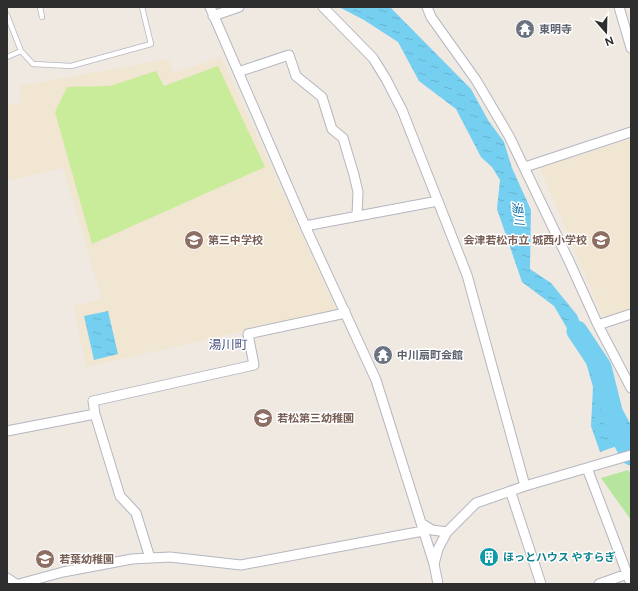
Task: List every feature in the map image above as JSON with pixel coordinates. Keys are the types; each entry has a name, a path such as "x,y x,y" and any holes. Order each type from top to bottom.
{"street":[{"path":"239,7 212,11 305,226 345,311 381,394 434,564 438,584"},
{"path":"323,7 372,58 386,79 416,143 467,275 525,486"},
{"path":"427,7 431,16 491,103 525,167 598,324 631,388"},
{"path":"619,7 631,48"},
{"path":"238,72 289,55 296,76 322,97 332,129 343,138 358,192 357,216"},
{"path":"525,167 631,132"},
{"path":"305,226 438,201"},
{"path":"150,558 136,513 120,496 95,414 93,401 254,365 248,334 340,314 345,311"},
{"path":"598,324 631,314"},
{"path":"7,431 95,414"},
{"path":"434,564 438,549 447,532 476,503 525,486 631,455"},
{"path":"590,467 631,584"},
{"path":"512,496 541,584"},
{"path":"7,578 18,584 110,563 170,556 241,565 422,527 447,532"},
{"path":"599,584 627,574"}],"lane":[{"path":"40,7 42,17"},
{"path":"7,14 21,51 33,64 71,66 151,44 142,7"},
{"path":"7,56 21,51"}],"shaded area":[{"name":"第三中学校","path":"221,57 336,310 86,367 74,306 102,299 63,168 7,181 7,105 21,102 20,86 168,59 175,73"},
{"name":"会津若松市立 城西小学校","path":"631,139 631,311 604,319 540,168"}],"green space":[{"path":"218,66 265,167 92,244 55,112 67,87 110,86 156,71 164,86"},
{"path":"628,470 631,475 631,520 601,478"}],"water":[{"path":"339,7 390,7 471,89 488,120 504,142 512,168 531,210 530,269 551,283 577,315 593,355 631,425 631,441 600,452 591,426 593,387 585,359 554,306 522,282 497,209 500,180 492,167 481,157 456,109 419,81 398,42 364,20"},
{"path":"108,311 118,354 94,360 84,316"}],"waterway":[{"name":"湯川","path":"577,331 601,367 616,427 631,455"}],"place":[{"name":"東明寺","path":"525,29"},
{"name":"第三中学校","path":"194,240"},
{"name":"会津若松市立 城西小学校","path":"601,240"},
{"name":"中川扇町会館","path":"383,355"},
{"name":"若松第三幼稚園","path":"263,418"},
{"name":"ほっとハウス やすらぎ","path":"489,557"},
{"name":"若葉幼稚園","path":"45,559"}],"district":[{"name":"湯川町","path":"228,344"}]}
